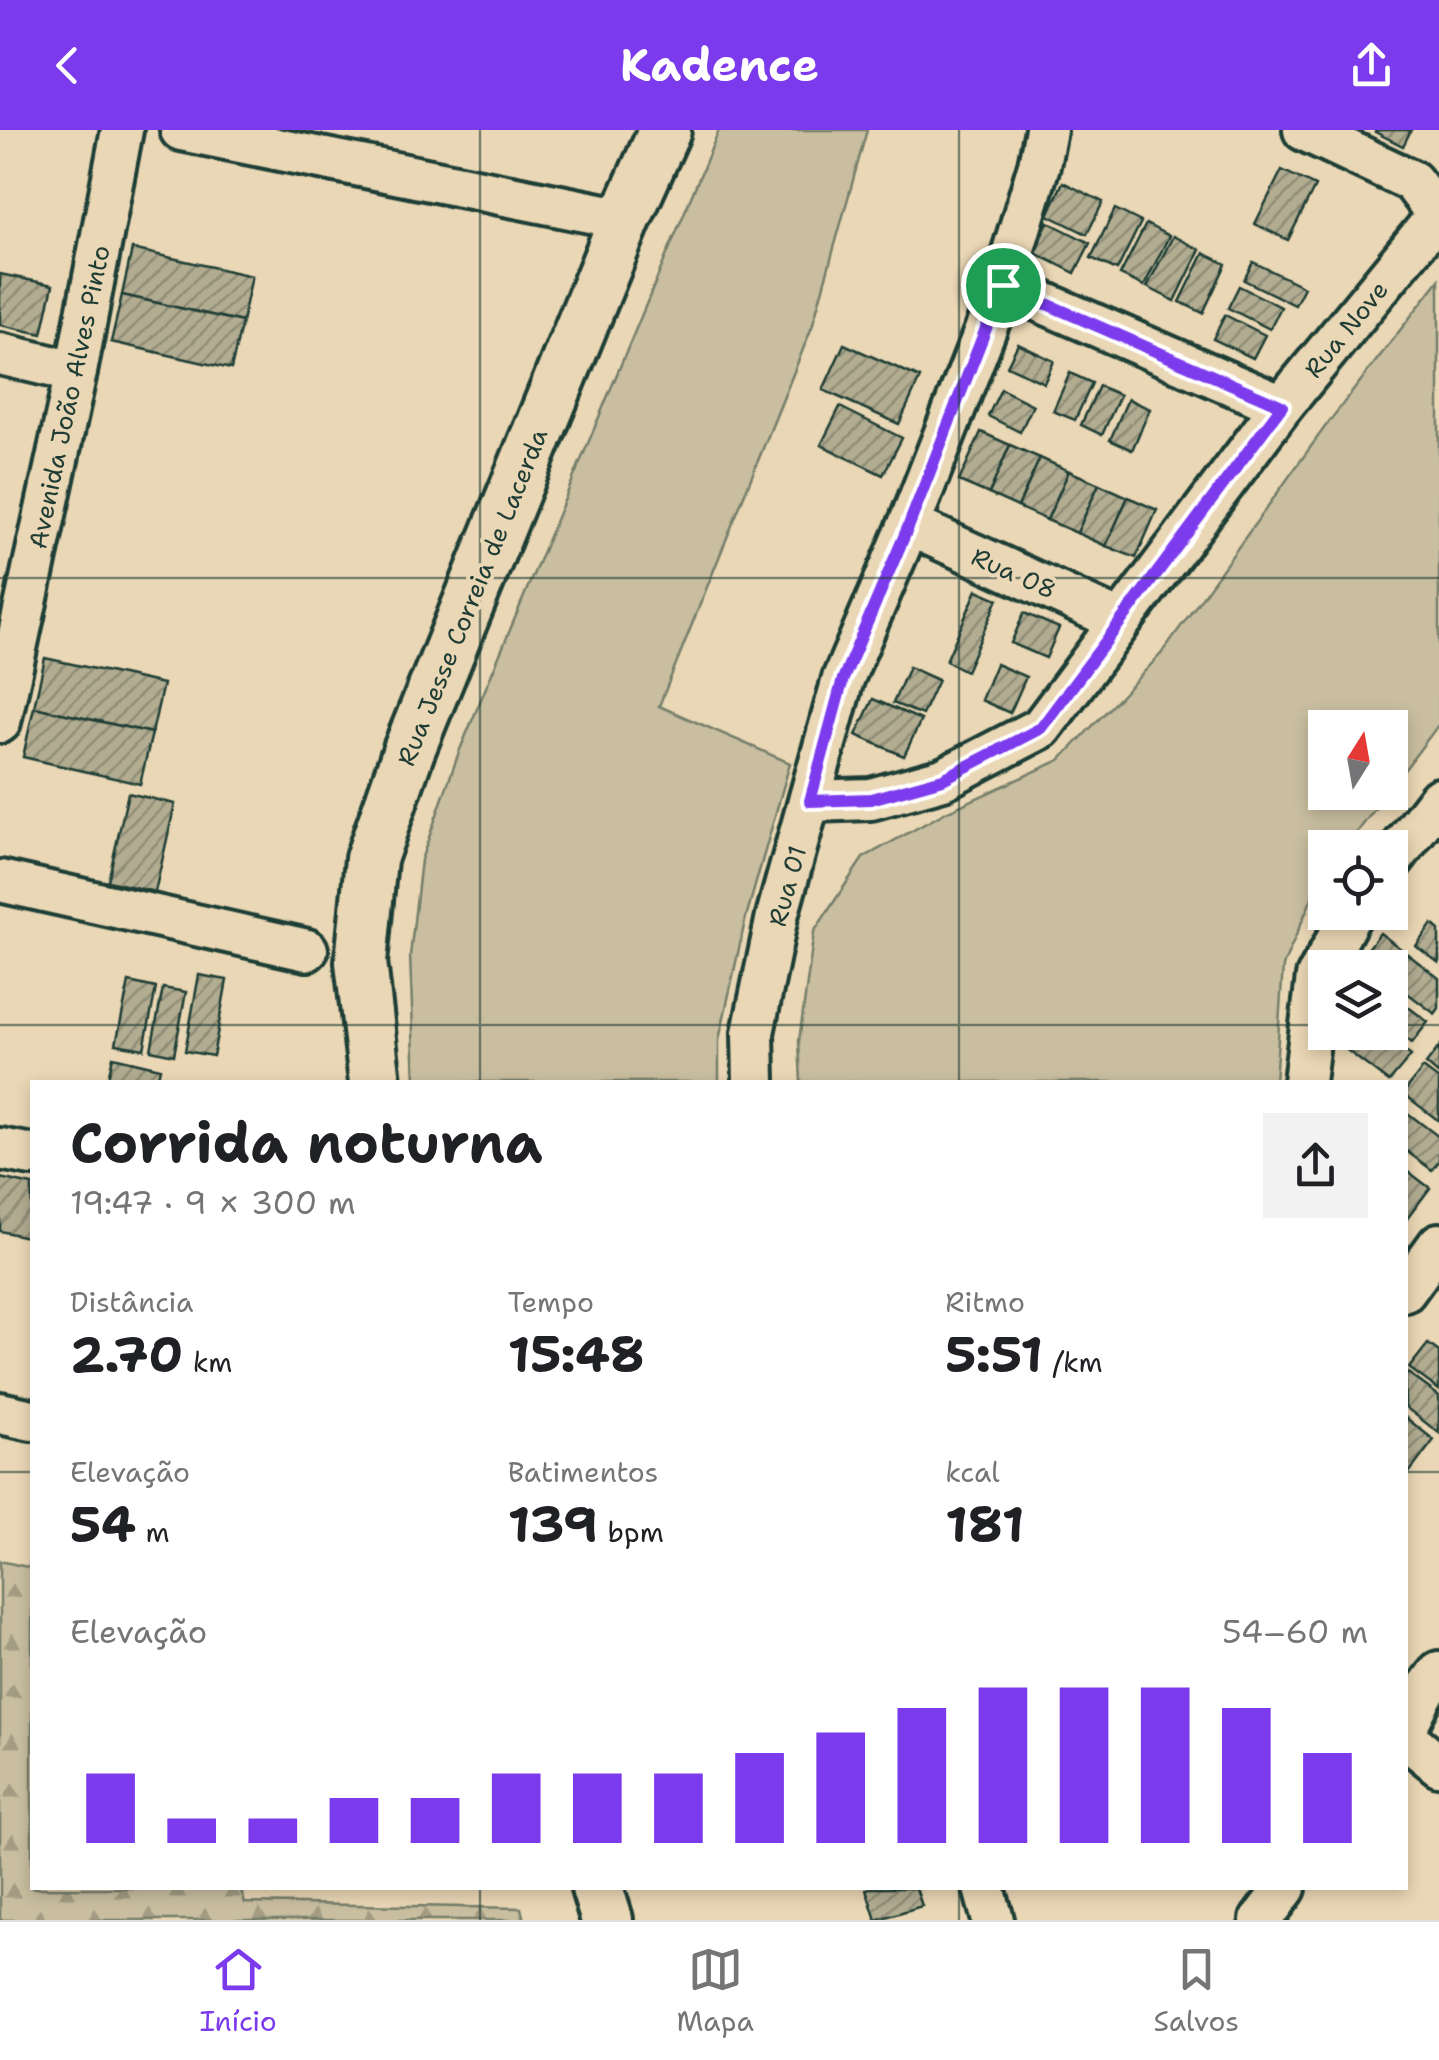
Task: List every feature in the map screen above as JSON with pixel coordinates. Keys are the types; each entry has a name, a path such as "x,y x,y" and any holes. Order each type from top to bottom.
{"main road":[{"name":"Rua Jesse Correia de Lacerda","path":"374,1080 362,962 372,859 409,750 624,219 664,130"},
{"path":"597,1890 607,1920"}],"street":[{"name":"Avenida João Alves Pinto","path":"0,722 11,623 76,372 122,130"},
{"path":"181,130 624,219"},
{"name":"Rua 01","path":"754,1080 753,1033 777,916 843,679 909,525 1003,285 1046,130"},
{"path":"1304,130 1412,180 1438,214"},
{"name":"Rua Nove","path":"810,801 871,799 943,779 1041,728 1282,406 1438,214"},
{"path":"1003,285 1282,406"},
{"path":"0,354 76,372"},
{"name":"Rua 08","path":"909,525 1120,620"},
{"path":"1408,839 1439,799"},
{"path":"0,881 307,950"},
{"path":"1304,1080 1317,977 1342,930"},
{"path":"0,1148 30,1155"},
{"path":"1408,1287 1439,1244"},
{"path":"0,1413 30,1420"},
{"path":"1408,1740 1439,1765"},
{"path":"985,1890 993,1920"},
{"path":"1260,1920 1284,1890"}],"green space":[{"path":"719,130 867,130 812,327 659,706 790,763 745,921 719,1040 719,1080 415,1080 410,956 421,860 459,752"},
{"path":"1439,280 1439,724 1408,765 1408,710 1308,710 1308,810 1374,810 1359,830 1308,830 1308,907 1283,966 1275,1080 801,1080 799,1041 814,932 863,858 946,812 1060,760 1161,654 1325,427"},
{"path":"0,1561 30,1568 30,1890 241,1890 245,1903 521,1908 524,1920 0,1920"}],"building":[{"path":"1376,130 1411,130 1403,146"},
{"path":"1282,170 1315,186 1288,240 1255,224"},
{"path":"1063,182 1103,202 1087,234 1048,215"},
{"path":"1115,209 1141,222 1117,270 1091,258"},
{"path":"1048,222 1090,243 1075,273 1033,252"},
{"path":"1146,224 1169,236 1144,286 1120,275"},
{"path":"1173,236 1200,250 1175,301 1147,287"},
{"path":"132,249 252,276 242,322 122,295"},
{"path":"1204,253 1226,264 1203,313 1180,302"},
{"path":"1253,262 1304,287 1295,305 1244,280"},
{"path":"0,274 53,285 42,334 0,325"},
{"path":"1239,286 1281,307 1270,329 1228,308"},
{"path":"122,295 242,322 231,369 111,342"},
{"path":"1225,315 1265,335 1253,358 1213,339"},
{"path":"844,344 920,378 899,424 823,390"},
{"path":"1018,344 1054,361 1044,383 1007,366"},
{"path":"1070,373 1092,383 1075,420 1053,411"},
{"path":"1099,386 1120,395 1102,435 1081,425"},
{"path":"1001,389 1033,405 1020,432 988,416"},
{"path":"1128,399 1150,409 1132,450 1110,440"},
{"path":"840,407 902,438 883,475 821,445"},
{"path":"981,432 1010,445 989,494 959,481"},
{"path":"1010,445 1040,458 1018,507 989,494"},
{"path":"1040,458 1069,471 1047,520 1018,507"},
{"path":"1069,471 1099,484 1077,533 1047,520"},
{"path":"1099,484 1128,497 1106,546 1077,533"},
{"path":"1128,497 1157,510 1136,558 1106,546"},
{"path":"977,590 998,599 966,671 946,661"},
{"path":"1024,613 1059,628 1046,658 1011,643"},
{"path":"45,658 163,684 152,733 34,707"},
{"path":"996,664 1026,677 1010,713 981,700"},
{"path":"909,667 938,680 922,715 893,703"},
{"path":"873,699 921,720 904,756 856,735"},
{"path":"34,707 152,733 140,784 23,757"},
{"path":"128,793 175,804 155,892 108,881"},
{"path":"1432,924 1439,930 1439,963 1416,946"},
{"path":"1380,933 1402,950 1367,950"},
{"path":"1408,954 1439,978 1439,1008 1435,1014 1408,994"},
{"path":"199,975 227,980 213,1056 185,1051"},
{"path":"129,982 156,988 144,1049 116,1044"},
{"path":"163,988 186,992 174,1055 151,1050"},
{"path":"1408,1007 1428,1022 1412,1043 1408,1040"},
{"path":"1439,1047 1439,1075 1426,1064"},
{"path":"1347,1050 1403,1050 1411,1056 1391,1080"},
{"path":"113,1057 160,1068 157,1080 107,1080"},
{"path":"1423,1068 1439,1080 1439,1121 1408,1097 1408,1087"},
{"path":"1408,1113 1439,1137 1439,1161 1432,1170 1408,1152"},
{"path":"1408,1171 1430,1188 1408,1217"},
{"path":"0,1178 30,1185 30,1238 0,1231"},
{"path":"1428,1344 1439,1352 1439,1390 1409,1368"},
{"path":"1408,1373 1439,1396 1439,1433 1408,1409"},
{"path":"1408,1419 1434,1440 1408,1472"},
{"path":"866,1890 917,1890 922,1906 876,1920"}],"route":[{"path":"1003,285 1282,406 1041,728 943,779 871,799 810,801 843,679 909,525 1003,285"}]}
